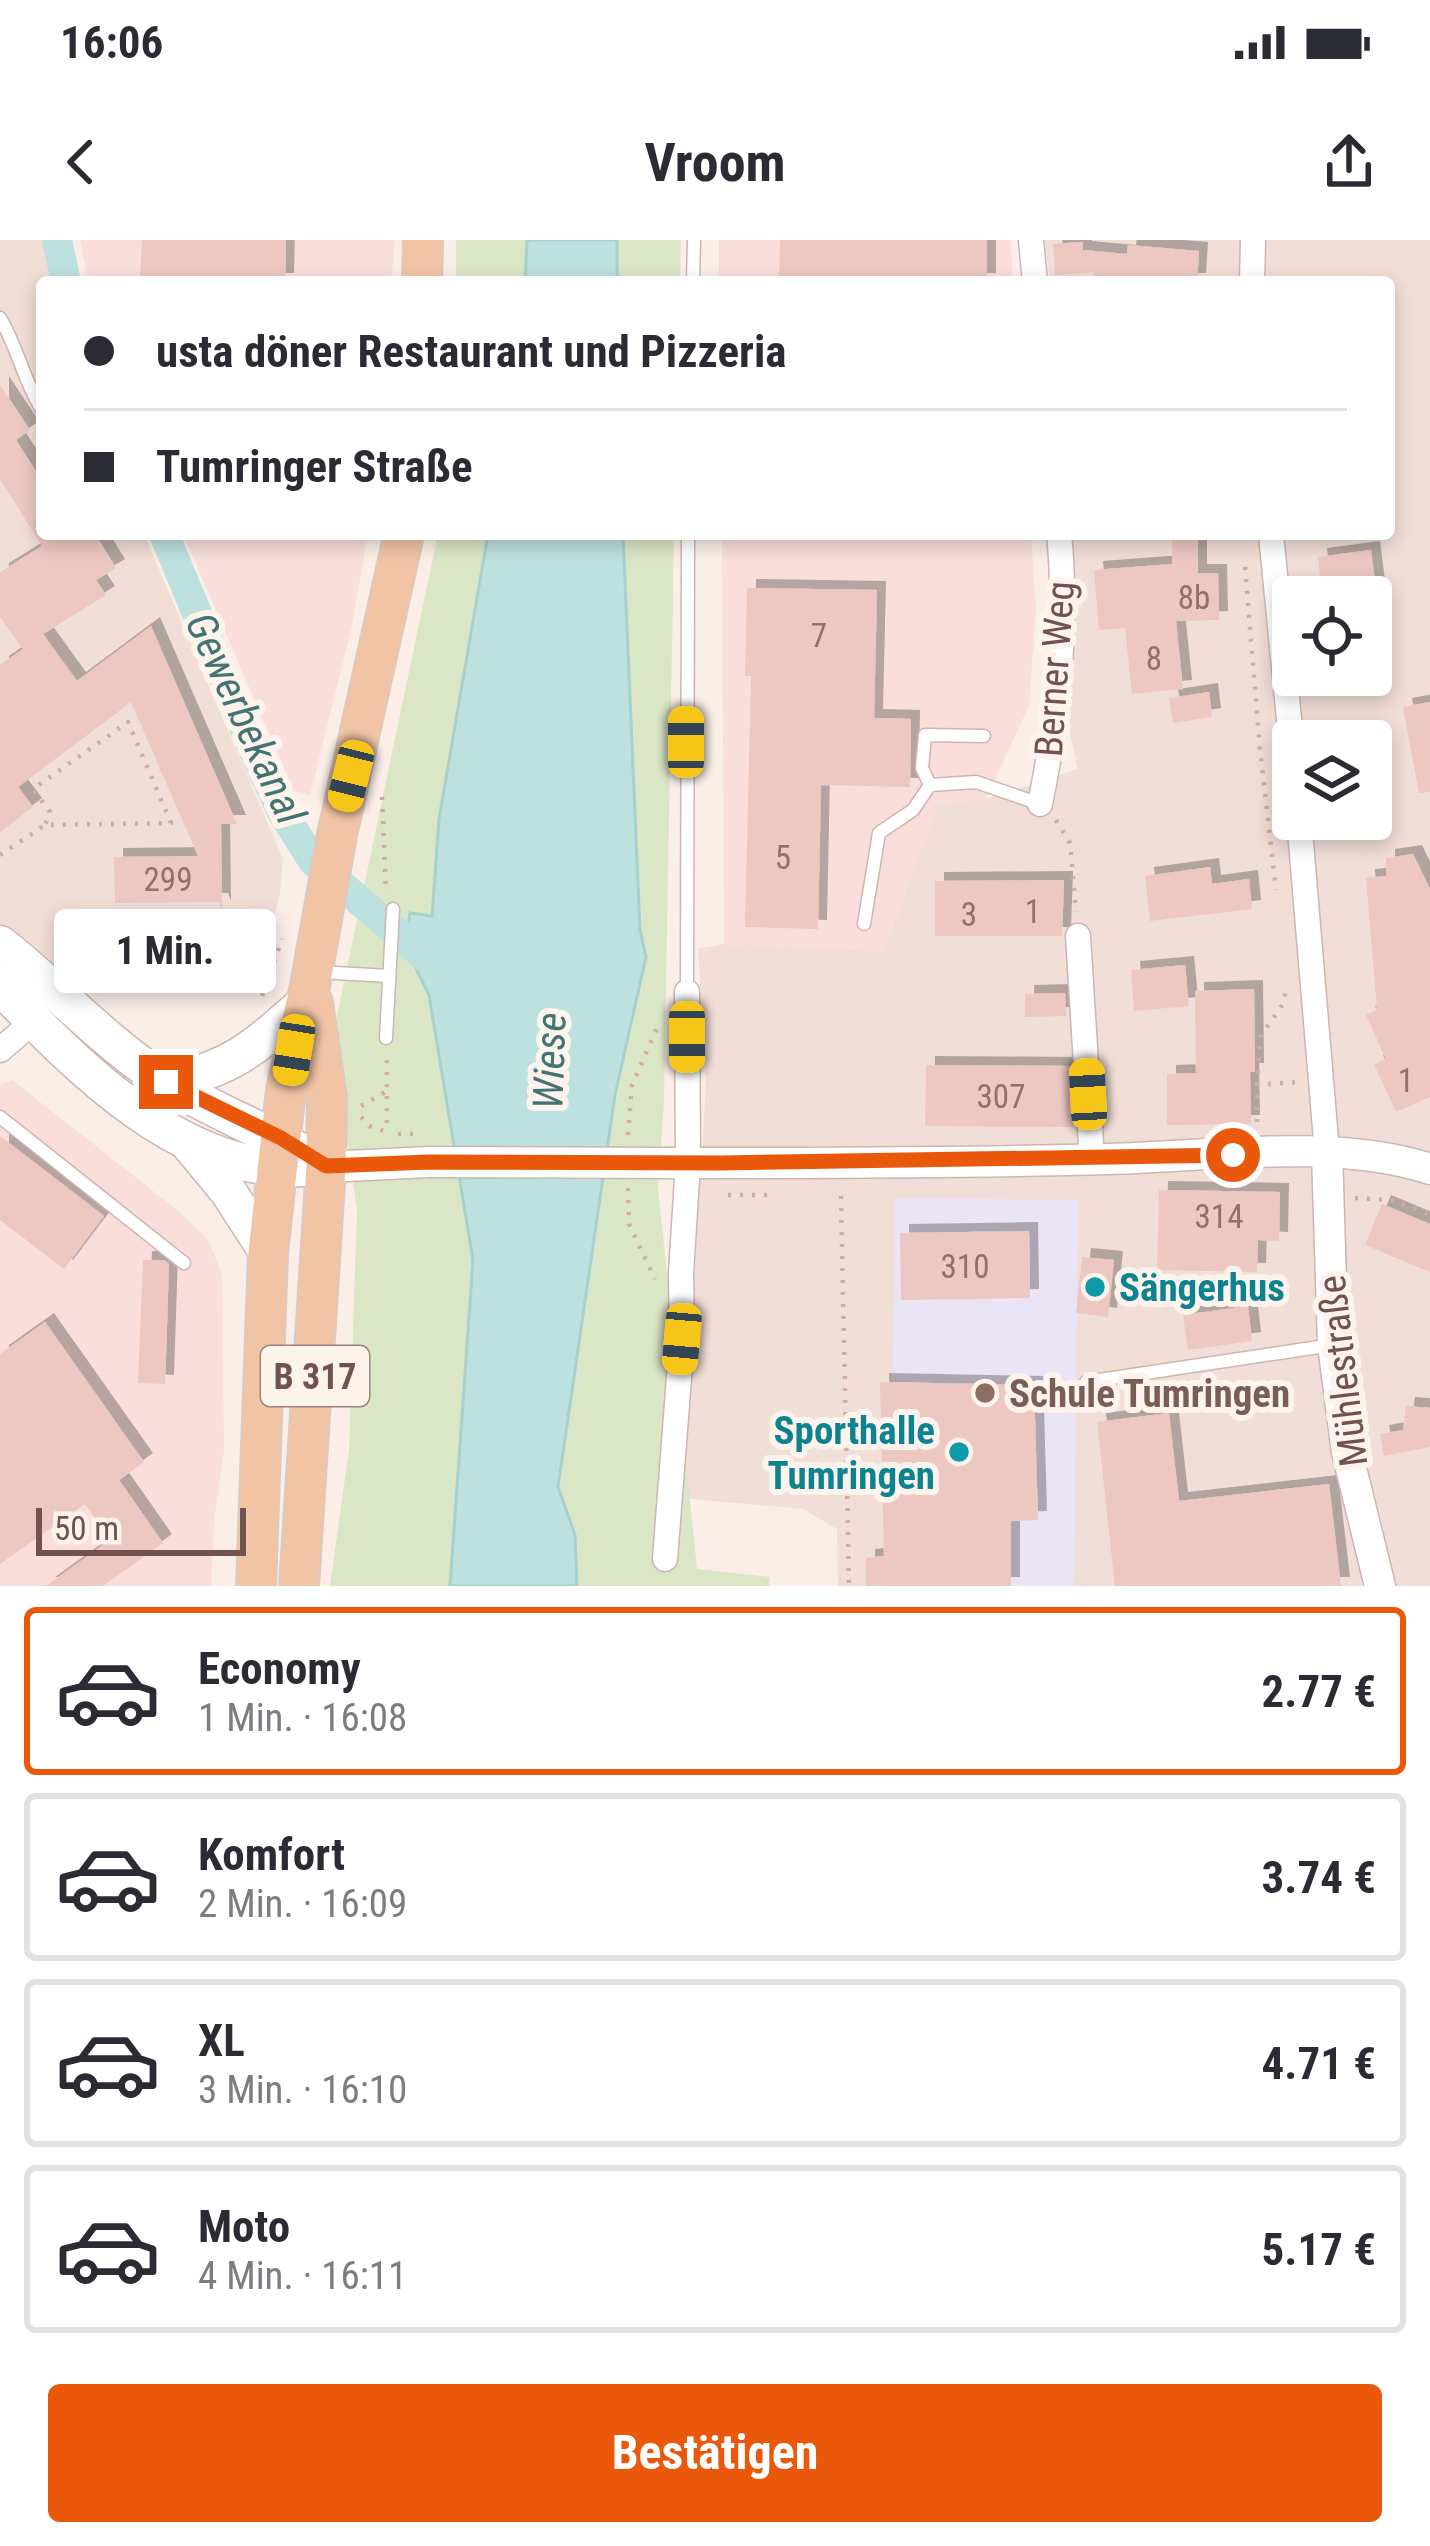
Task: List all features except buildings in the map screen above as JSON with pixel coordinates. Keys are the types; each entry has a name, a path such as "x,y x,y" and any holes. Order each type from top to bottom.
{"main road":[{"path":"422,276 424,240"},
{"name":"B 317","path":"299,1586 328,1099 303,920 337,835 403,540"},
{"path":"0,944 121,1102 187,1141 228,1191 268,1253"},
{"path":"0,986 109,1042 278,1153"},
{"path":"166,1082 201,1076 237,1059 309,987"},
{"name":"B 317","path":"256,1586 268,1253 286,1090 309,987"},
{"path":"187,1141 278,1153 326,1166"}],"street":[{"path":"1031,240 1034,276"},
{"path":"1252,240 1252,276"},
{"name":"Berner Weg","path":"1040,804 1052,745 1060,656 1059,540"},
{"path":"1272,540 1289,720"},
{"path":"1301,840 1327,1152"},
{"path":"1078,936 1092,1159"},
{"path":"664,1559 682,1339 684,1215 679,1163 687,992"},
{"path":"0,1050 48,1011"},
{"path":"326,1166 1092,1159 1327,1152 1396,1158 1430,1169"},
{"name":"Mühlestraße","path":"1327,1152 1333,1345 1347,1453 1381,1586"}],"lane":[{"path":"693,276 694,240"},
{"path":"0,318 20,354 26,383 36,401"},
{"path":"687,992 688,540"},
{"path":"930,785 922,768 925,735 984,736"},
{"path":"930,785 976,782 1040,804"},
{"path":"864,924 879,833 913,810 930,785"},
{"path":"386,1038 393,909"},
{"path":"309,987 388,976"},
{"path":"0,1117 184,1263"},
{"path":"1087,1382 1333,1345"}],"path":[{"path":"1245,558 1278,909"},
{"path":"0,855 45,825 170,824 128,722 33,789 50,812 45,825"},
{"path":"1040,804 1064,829 1070,843 1078,936"},
{"path":"381,843 386,895 393,909"},
{"path":"258,1007 303,920"},
{"path":"1256,1154 1260,1037 1283,1004 1286,977"},
{"path":"386,1038 387,1132"},
{"path":"1257,1085 1322,1080"},
{"path":"387,1091 355,1110 369,1126 398,1134"},
{"path":"841,1196 850,1586"},
{"path":"1328,1197 1394,1200 1430,1215"}],"shaded area":[{"path":"0,240 42,240 50,276 36,276 36,540 147,540 283,859 260,980 95,994 59,959 0,1016"},
{"path":"80,240 395,240 392,276 88,276"},
{"path":"719,240 1010,240 1013,276 719,276"},
{"path":"1045,240 1430,240 1430,1586 838,1586 837,1529 803,1509 681,1498 706,1084 698,949 724,944 884,951 938,804 986,799 1078,769 1068,726 1075,611 1072,540 1395,540 1395,276 1049,276"},
{"path":"186,540 367,540 351,630 310,795 294,791"},
{"path":"722,540 1031,540 1036,608 1029,706 986,799 938,805 884,951 724,944"},
{"path":"12,1080 176,1209 209,1241 222,1275 224,1450 211,1586 0,1586 0,1085"},
{"name":"Schule Tumringen","path":"895,1198 1078,1200 1074,1586 891,1586"}],"green space":[{"path":"456,240 527,240 525,276 456,276"},
{"path":"617,240 681,240 680,276 617,276"},
{"path":"437,540 487,540 439,819 432,917 412,962 429,995 473,1260 450,1586 330,1586 349,1450 357,1211 333,1034"},
{"path":"623,540 674,540 664,1101 658,1187 697,1569 770,1577 769,1586 577,1586 575,1535 558,1488 615,1095 646,957 640,930"}],"water":[{"path":"527,240 617,240 617,276 525,276"},
{"name":"Wiese","path":"487,540 623,540 640,930 646,957 615,1095 558,1487 575,1535 577,1586 450,1586 473,1260 429,995 413,962 403,955 410,913 432,916 439,819"}],"waterway":[{"name":"Gewerbekanal","path":"57,240 65,276"},
{"name":"Gewerbekanal","path":"166,540 257,758 282,812 313,861 437,967"}],"place":[{"name":"Sängerhus","path":"1095,1287"},
{"name":"Schule Tumringen","path":"985,1393"},
{"name":"Sporthalle Tumringen","path":"959,1452"}],"route":[{"path":"166,1082 281,1138 326,1166 1233,1155"}]}
